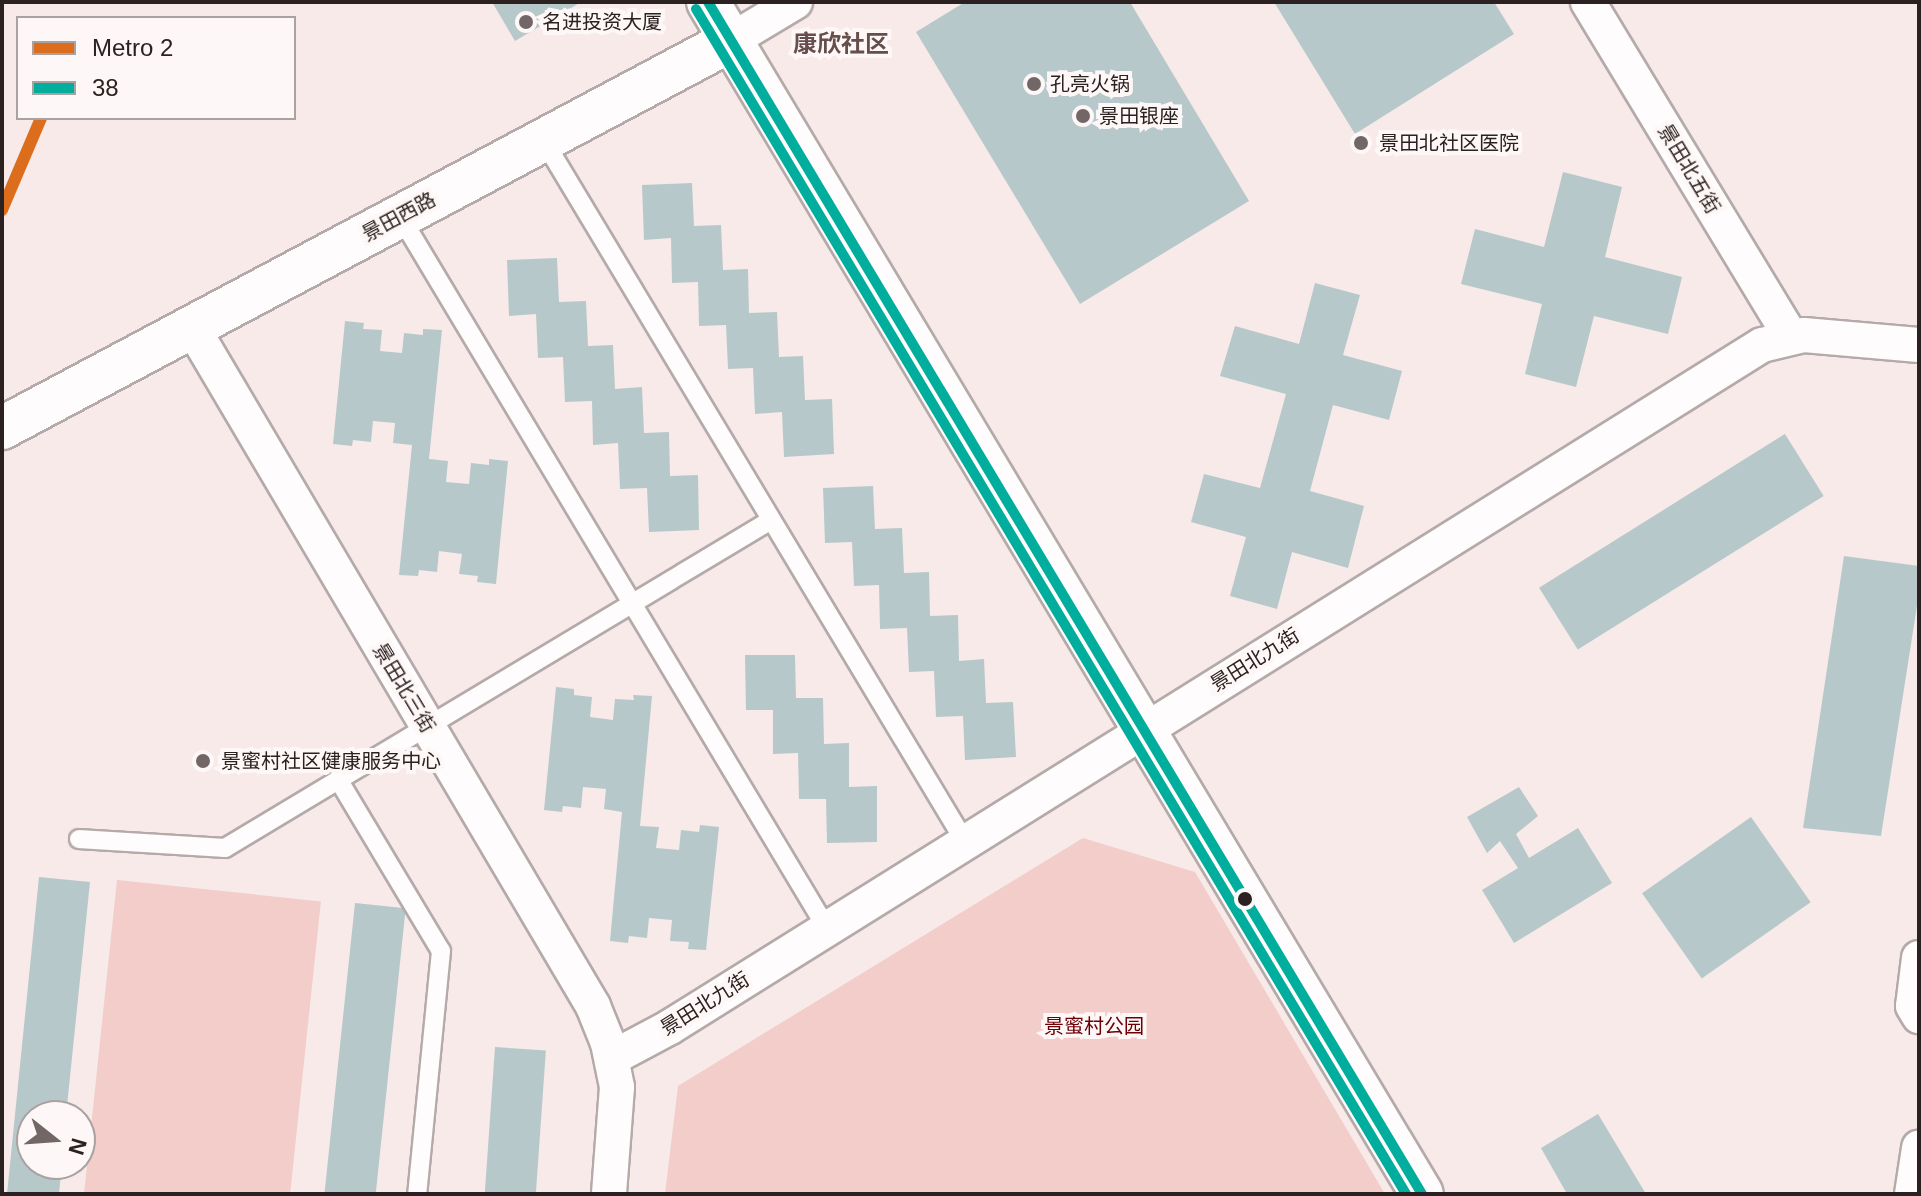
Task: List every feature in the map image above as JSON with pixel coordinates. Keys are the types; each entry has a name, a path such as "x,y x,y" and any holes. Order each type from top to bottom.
{"street":[{"path":"708,2 1422,1194"},
{"name":"景田西路","path":"2,428 544,141 730,41 795,2"},
{"name":"景田北五街","path":"1588,2 1790,336"},
{"name":"景田北三街","path":"192,327 593,1006 612,1058 617,1106 609,1194"},
{"name":"景田北九街","path":"612,1058 670,1027 1762,345 1790,336 1919,345"},
{"path":"1919,958 1913,1006 1919,1016"},
{"path":"1912,1194 1919,1148"}],"lane":[{"path":"544,141 965,842"},
{"path":"400,216 826,927"},
{"path":"79,839 225,848 771,520"},
{"path":"338,779 441,951 417,1194"}],"green space":[{"name":"景蜜村公园","path":"1083,838 1195,872 1385,1194 665,1194 678,1086"},
{"path":"117,880 321,901 290,1194 84,1194 85,1180 96,1180 94,1100"}],"building":[{"name":"名进投资大厦","path":"492,2 581,2 515,41"},
{"name":"景田银座","path":"965,2 1130,2 1249,201 1080,304 916,32"},
{"path":"1274,2 1494,2 1514,34 1355,134"},
{"path":"1563,172 1622,187 1605,257 1682,277 1668,334 1594,316 1576,387 1525,374 1542,304 1461,284 1475,229 1544,247"},
{"path":"692,183 694,226 721,225 723,270 748,269 749,313 777,312 779,357 803,356 805,400 832,399 834,454 784,457 782,412 755,414 753,368 728,369 726,325 699,326 698,282 672,283 671,238 644,240 642,185"},
{"path":"557,258 559,302 586,301 588,346 613,345 615,389 642,387 644,433 669,432 670,476 698,475 699,530 649,532 647,488 620,489 618,443 593,445 592,401 565,402 563,357 538,358 536,314 509,316 507,260"},
{"path":"1315,283 1360,295 1343,355 1402,371 1389,420 1333,405 1310,491 1364,506 1348,568 1292,552 1277,609 1230,596 1246,537 1191,522 1204,474 1260,488 1286,394 1220,376 1235,326 1299,344"},
{"path":"345,321 364,323 363,329 382,330 380,351 402,353 404,333 423,335 423,329 442,330 429,459 448,461 446,482 469,484 471,463 489,465 489,459 508,461 496,584 477,582 478,576 459,574 462,554 439,551 437,572 419,570 418,576 399,575 412,445 393,443 395,423 373,421 371,442 353,440 352,446 333,444"},
{"path":"1785,434 1824,496 1578,650 1539,588"},
{"path":"873,486 875,529 902,528 904,573 929,572 930,616 958,615 959,661 984,659 986,703 1013,702 1016,757 965,760 963,716 936,717 934,671 909,672 907,628 880,629 879,585 854,586 852,542 825,543 823,488"},
{"path":"1844,556 1919,566 1919,593 1881,836 1803,828"},
{"path":"745,655 795,655 796,698 823,698 824,744 849,743 849,787 877,786 877,842 827,843 826,799 799,799 798,753 773,754 773,710 746,710"},
{"path":"556,687 574,689 574,695 592,697 590,717 613,720 615,699 634,700 633,695 652,696 640,826 659,827 656,848 679,850 681,830 699,832 700,825 719,827 706,950 688,949 689,942 670,941 672,920 649,918 647,938 629,936 628,943 610,941 622,812 604,809 606,789 583,787 581,808 563,806 562,812 544,810"},
{"path":"1519,787 1538,816 1516,834 1529,858 1578,828 1612,883 1514,943 1482,890 1518,868 1500,841 1487,853 1467,817"},
{"path":"1751,817 1811,902 1702,978 1642,893"},
{"path":"39,877 90,882 68,1100 16,1100"},
{"path":"355,903 406,908 376,1194 324,1193"},
{"path":"495,1047 546,1051 536,1194 485,1194"},
{"path":"16,1105 16,1180 60,1180 59,1194 7,1194"},
{"path":"1598,1114 1646,1194 1567,1194 1541,1148"}],"metro line":[{"name":"2","path":"2,210 40,120"}],"transit line":[{"name":"38","path":"708,2 1422,1194"},
{"path":"696,9 1406,1194"}],"place":[{"name":"名进投资大厦","path":"526,22"},
{"name":"孔亮火锅","path":"1034,84"},
{"name":"景田银座","path":"1083,116"},
{"name":"景田北社区医院","path":"1361,143"},
{"name":"景蜜村社区健康服务中心","path":"203,761"}],"district":[{"name":"康欣社区","path":"841,44"}]}
